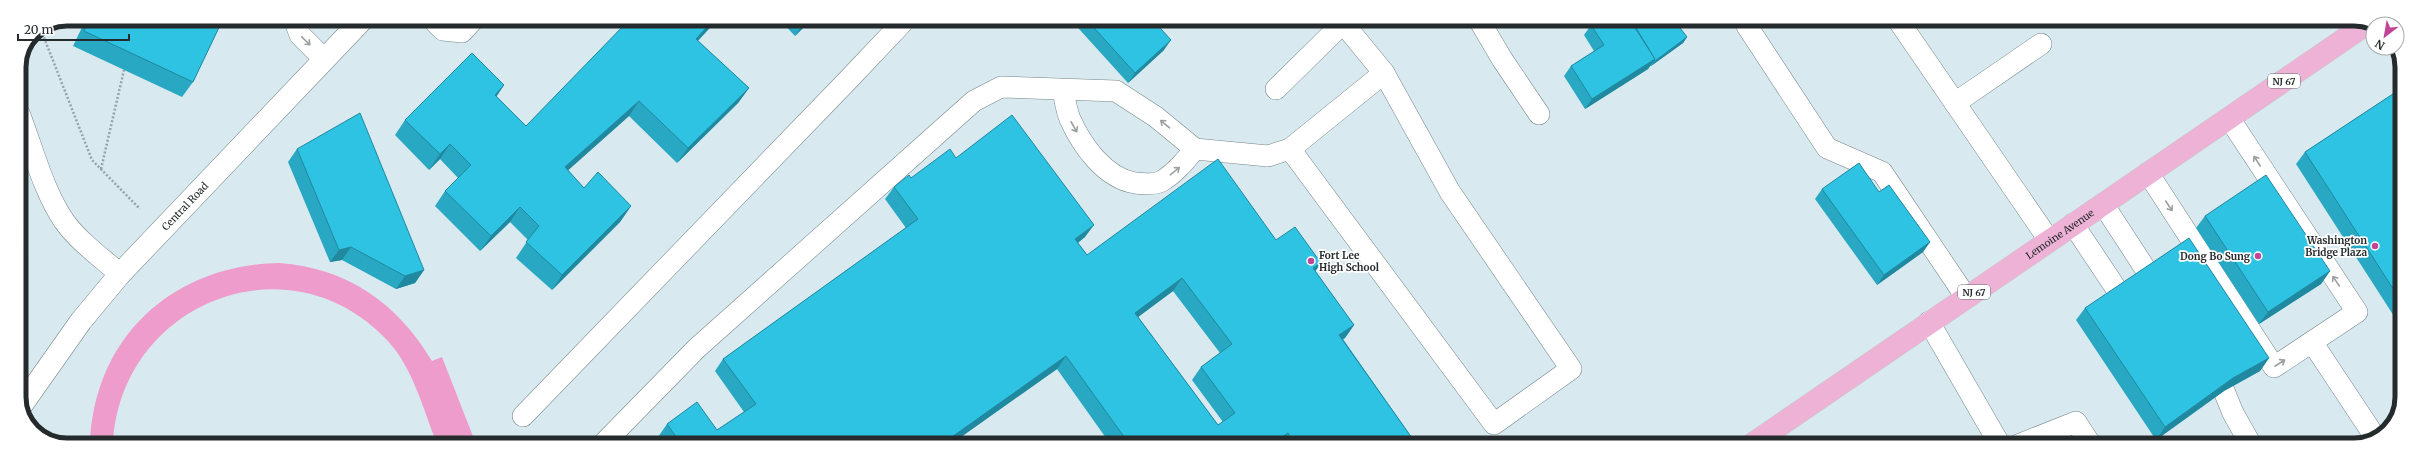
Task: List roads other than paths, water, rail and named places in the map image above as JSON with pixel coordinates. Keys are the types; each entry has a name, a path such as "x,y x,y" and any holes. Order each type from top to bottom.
{"main road":[{"name":"Lemoine Avenue","path":"1761,438 2362,27"}],"street":[{"name":"Central Road","path":"26,399 81,321 120,274 356,26"}],"lane":[{"path":"297,26 300,35 324,59"},
{"path":"439,26 443,30 462,32 468,26"},
{"path":"523,416 898,26"},
{"path":"1276,89 1339,26"},
{"path":"1290,149 1494,424 1571,369 1450,192 1384,73 1348,26"},
{"path":"1483,26 1502,59 1539,114"},
{"path":"1747,26 1827,148 1882,172 1966,297"},
{"path":"1902,26 2049,240"},
{"path":"1955,104 2041,44"},
{"path":"609,438 697,348 974,101 1001,87 1116,92 1156,117 1195,149 1268,156 1290,149 1384,73"},
{"path":"1063,90 1070,118 1084,144 1104,168 1122,181 1145,184 1160,182 1178,168 1195,149"},
{"path":"2148,173 2274,367 2357,312 2229,118"},
{"path":"26,131 51,197 65,222 89,247 120,274"},
{"path":"2103,204 2148,273"},
{"path":"2073,224 2117,290"},
{"path":"1929,322 1996,438"},
{"path":"2312,342 2372,433"},
{"path":"2224,391 2233,413 2247,438"},
{"path":"2036,438 2076,422 2086,438"}],"place":[{"name":"Washington Bridge Plaza","path":"2375,246"},
{"name":"Dong Bo Sung","path":"2258,256"},
{"name":"Fort Lee High School","path":"1311,261"}]}
